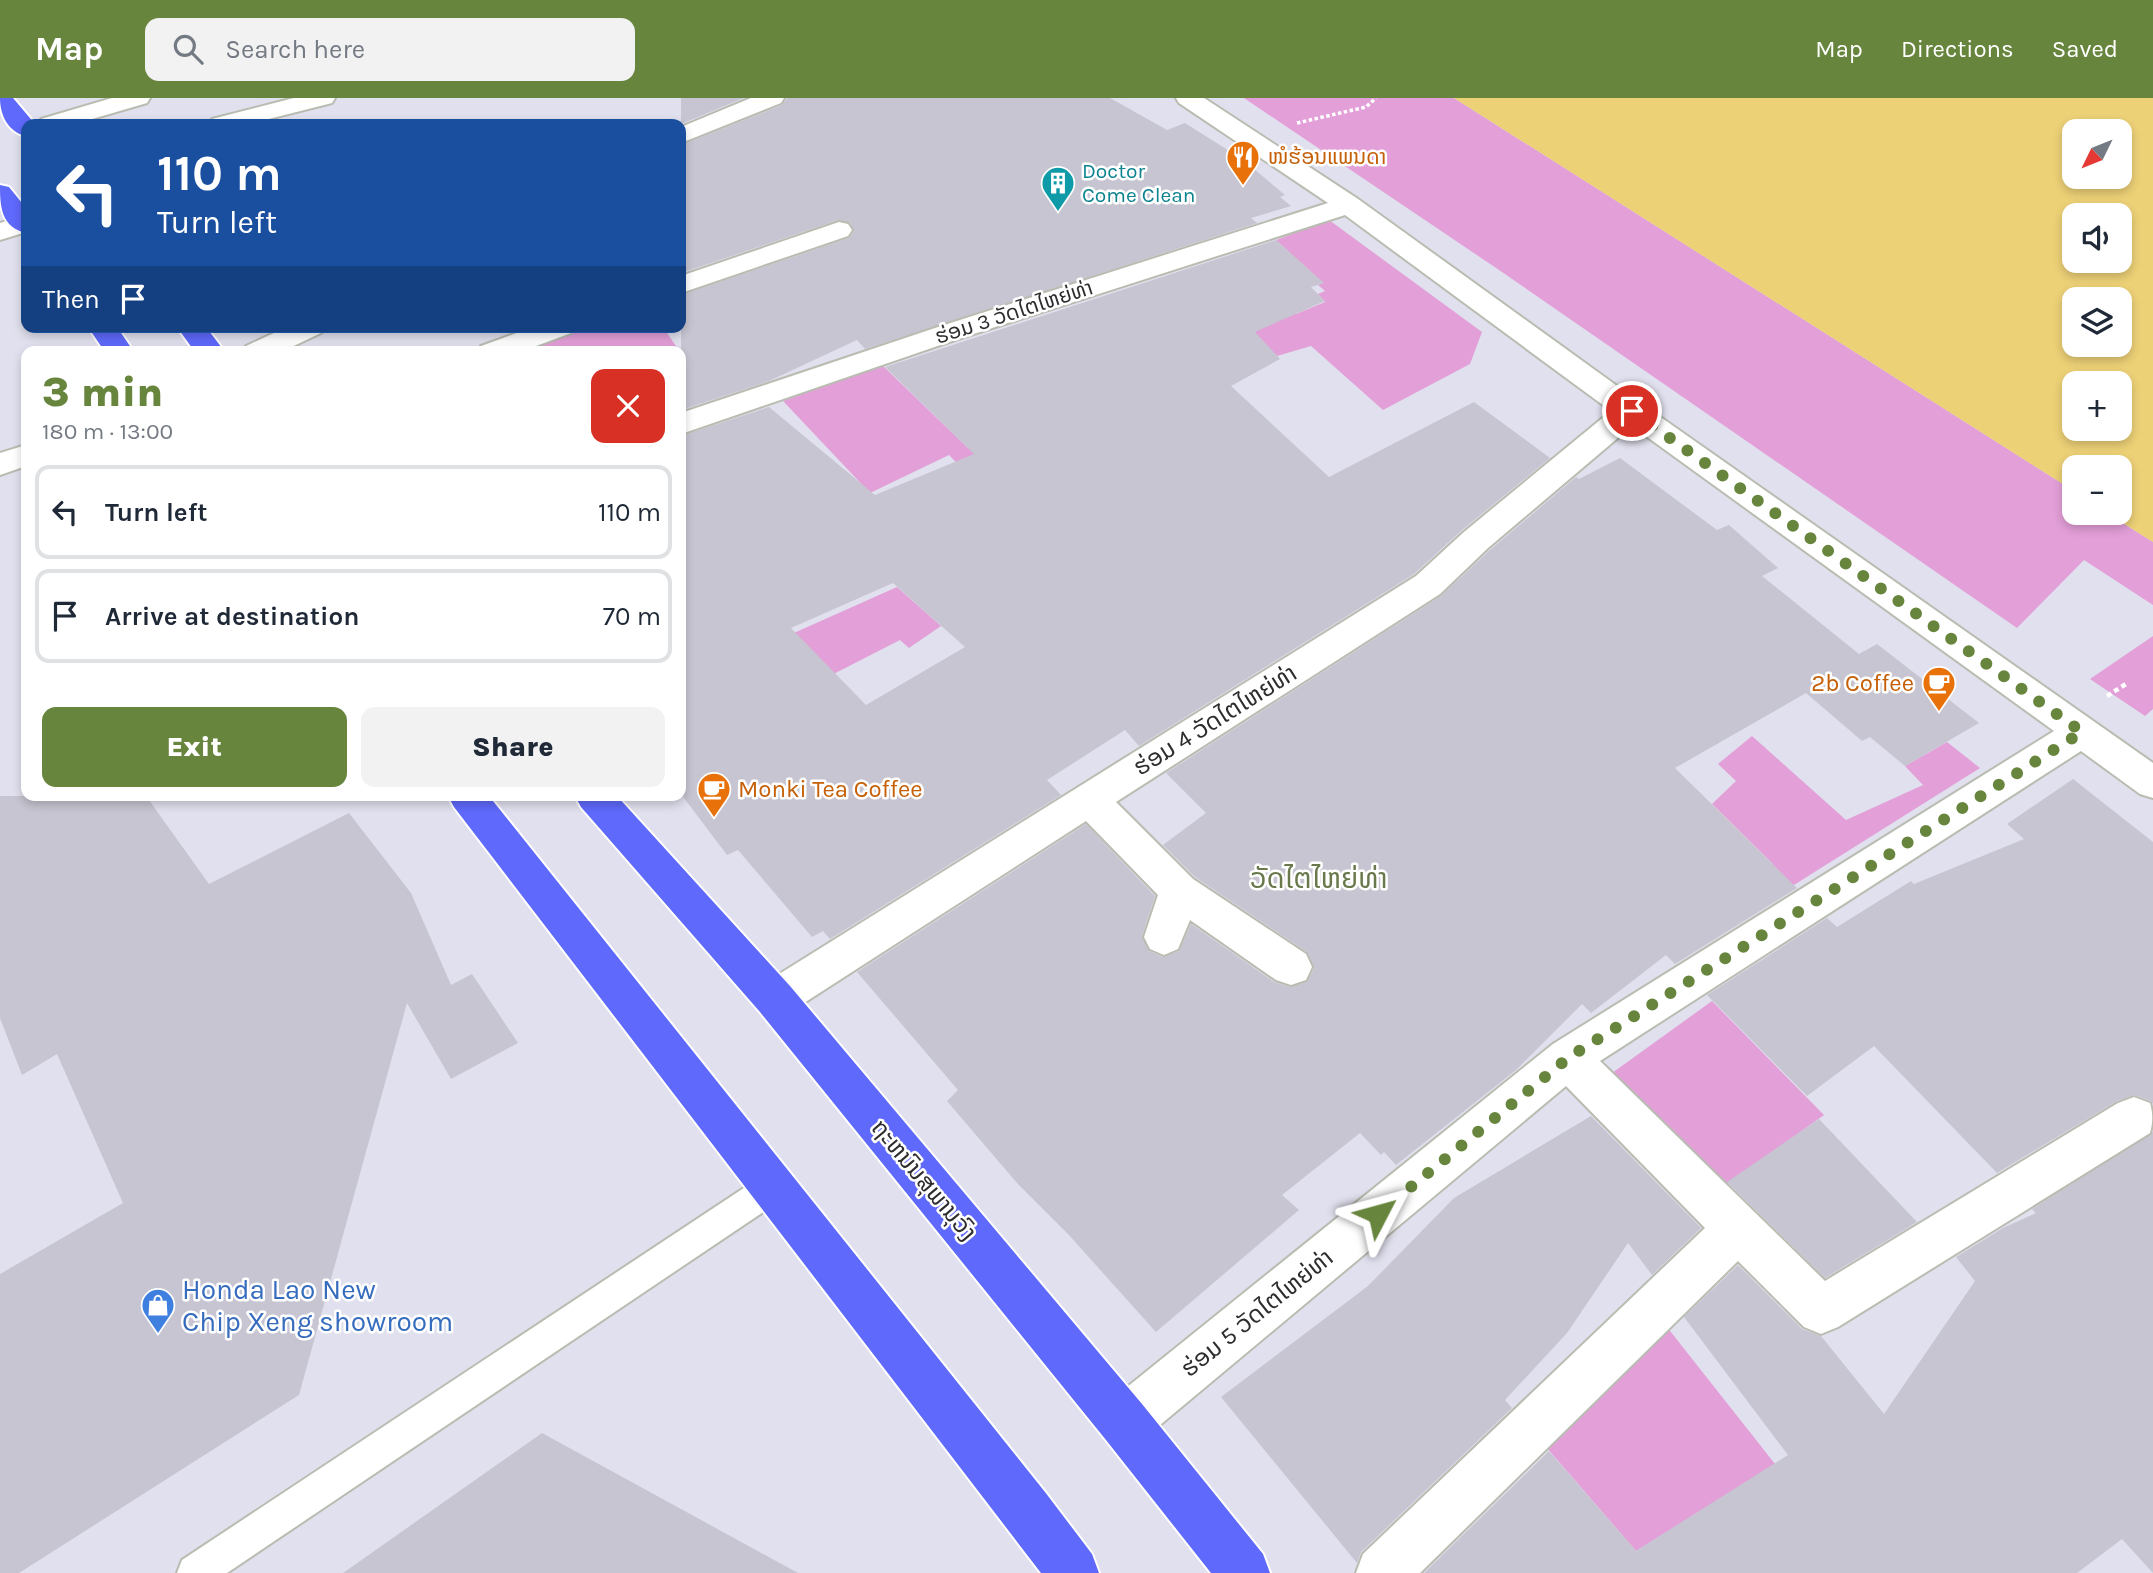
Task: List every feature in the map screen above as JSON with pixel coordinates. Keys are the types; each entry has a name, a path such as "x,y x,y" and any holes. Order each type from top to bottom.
{"highway":[{"path":"0,98 21,123"},
{"path":"0,193 17,227"},
{"path":"471,801 1027,1510 1073,1573"},
{"name":"ຖະຫນົນສຸພານຸວົງ","path":"598,801 775,999 1124,1422 1244,1573"}],"street":[{"path":"67,119 138,98"},
{"path":"241,119 323,98"},
{"path":"686,134 772,98"},
{"path":"1188,98 1349,205 2153,783"},
{"name":"ຮ່ອມ 3 ວັດໄຕໄຫຍ່ທ່າ","path":"686,422 948,333 1349,205"},
{"path":"686,283 839,230"},
{"path":"269,346 298,333"},
{"path":"508,346 544,333"},
{"name":"ຮ່ອມ 4 ວັດໄຕໄຫຍ່ທ່າ","path":"775,999 1428,585 1476,540 1632,411"},
{"path":"0,464 21,457"},
{"name":"ຮ່ອມ 5 ວັດໄຕໄຫຍ່ທ່າ","path":"1124,1422 1568,1058 2082,732"},
{"path":"1090,800 1179,891 1291,967"},
{"path":"1164,937 1179,891"},
{"path":"1568,1058 1821,1310 2134,1118"},
{"path":"1382,1573 1738,1229"}],"lane":[{"path":"195,1573 773,1187"}],"path":[{"path":"1257,144 1275,128 1338,116 1366,107 1376,98"}],"shaded area":[{"path":"1244,98 1454,98 2062,483 2062,525 2126,525 2153,542 2153,605 2084,560 2017,628 1502,272"},
{"path":"1454,98 2153,98 2153,542 2126,525 2132,525 2132,455 2062,455 2062,483"},
{"path":"1329,220 1482,332 1470,364 1383,410 1311,346 1277,356 1231,309 1275,300 1296,314 1325,302 1318,294 1325,291 1318,285 1323,283 1276,240"},
{"path":"570,333 667,333 676,346 533,346"},
{"path":"882,365 968,448 1200,370 1003,510 949,455 870,493 783,401"},
{"path":"897,587 941,626 909,648 900,640 814,684 776,641"},
{"path":"2153,636 2153,709 2145,716 2090,679"},
{"path":"1752,736 1846,820 1923,785 1905,766 1947,742 1980,768 1746,915 1773,864 1712,804 1736,781 1718,764"},
{"path":"1712,1001 1824,1115 1719,1190 1608,1076"},
{"path":"1663,1322 1775,1464 1636,1551 1540,1440"}],"building":[{"path":"681,98 744,98 686,122 686,119 681,119"},
{"path":"787,98 1110,98 1167,130 1185,123 1242,159 1285,195 1280,197 1291,206 1251,218 1257,223 865,349 857,340 769,381 686,408 686,346 681,346 681,333 686,333 686,293 849,238 854,231 850,223 838,220 686,271 686,143 782,105"},
{"path":"1276,240 1324,283 1311,287 1325,301 1255,332 1280,359 1231,386 1329,477 1474,402 1550,458 1462,530 1414,574 1139,746 1125,730 1047,780 1061,795 830,939 823,931 812,937 738,850 727,855 686,801 686,434 769,407 875,495 974,454 885,367","holes":["893,583 965,647 866,705 791,628"]},
{"path":"1620,458 1717,530 1729,525 1778,568 1762,576 1859,654 1877,644 1979,723 1905,766 1870,737 1862,741 1806,693 1675,768 1797,888 1675,964 1666,955 1591,1013 1582,1004 1516,1070 1396,1165 1384,1152 1381,1155 1360,1133 1282,1195 1299,1210 1156,1332 1068,1234 1017,1183 947,1101 958,1090 857,972 1086,824 1155,896 1142,936 1149,951 1163,957 1179,951 1191,924 1274,982 1290,987 1307,982 1314,968 1307,952 1195,877 1163,845 1206,813 1166,773 1441,596 1490,550 1576,477 1579,479"},
{"path":"2073,779 2153,842 2153,1104 2135,1095 2117,1101 1997,1173 1874,1046 1807,1096 1707,995 1827,918 1837,927 1911,881 1914,884 2024,839 2007,824"},
{"path":"0,796 21,796 21,801 150,801 209,884 349,813 411,893 451,985 472,974 518,1043 451,1079 407,1003 299,1395 19,1573 0,1573 0,1274 123,1203 57,1054 22,1075 0,1018"},
{"path":"1591,1116 1701,1228 1652,1275 1628,1243 1567,1333 1505,1400 1512,1408 1361,1552 1357,1563 1221,1397 1368,1286 1454,1198"},
{"path":"1819,1119 1917,1222 1825,1278 1727,1182"},
{"path":"2153,1132 2153,1573 2122,1539 2077,1573 1424,1573 1549,1451 1636,1551 1788,1455 1684,1317 1738,1265 1802,1329 1821,1336 1884,1414 1975,1281 1956,1257 2003,1228 2036,1213 2032,1209"},
{"path":"542,1433 798,1573 343,1573"}],"place":[{"name":"ໜໍຮ້ອນແພນດາ","path":"1243,187"},
{"name":"Doctor Come Clean","path":"1058,213"},
{"name":"2b Coffee","path":"1939,713"},
{"name":"Monki Tea Coffee","path":"714,819"},
{"name":"Honda Lao New Chip Xeng showroom","path":"158,1335"}],"district":[{"name":"ວັດໄຕໄຫຍ່ທ່າ","path":"1319,878"}],"route":[{"path":"1378,1214 1568,1058 2082,732 1632,411"}]}
